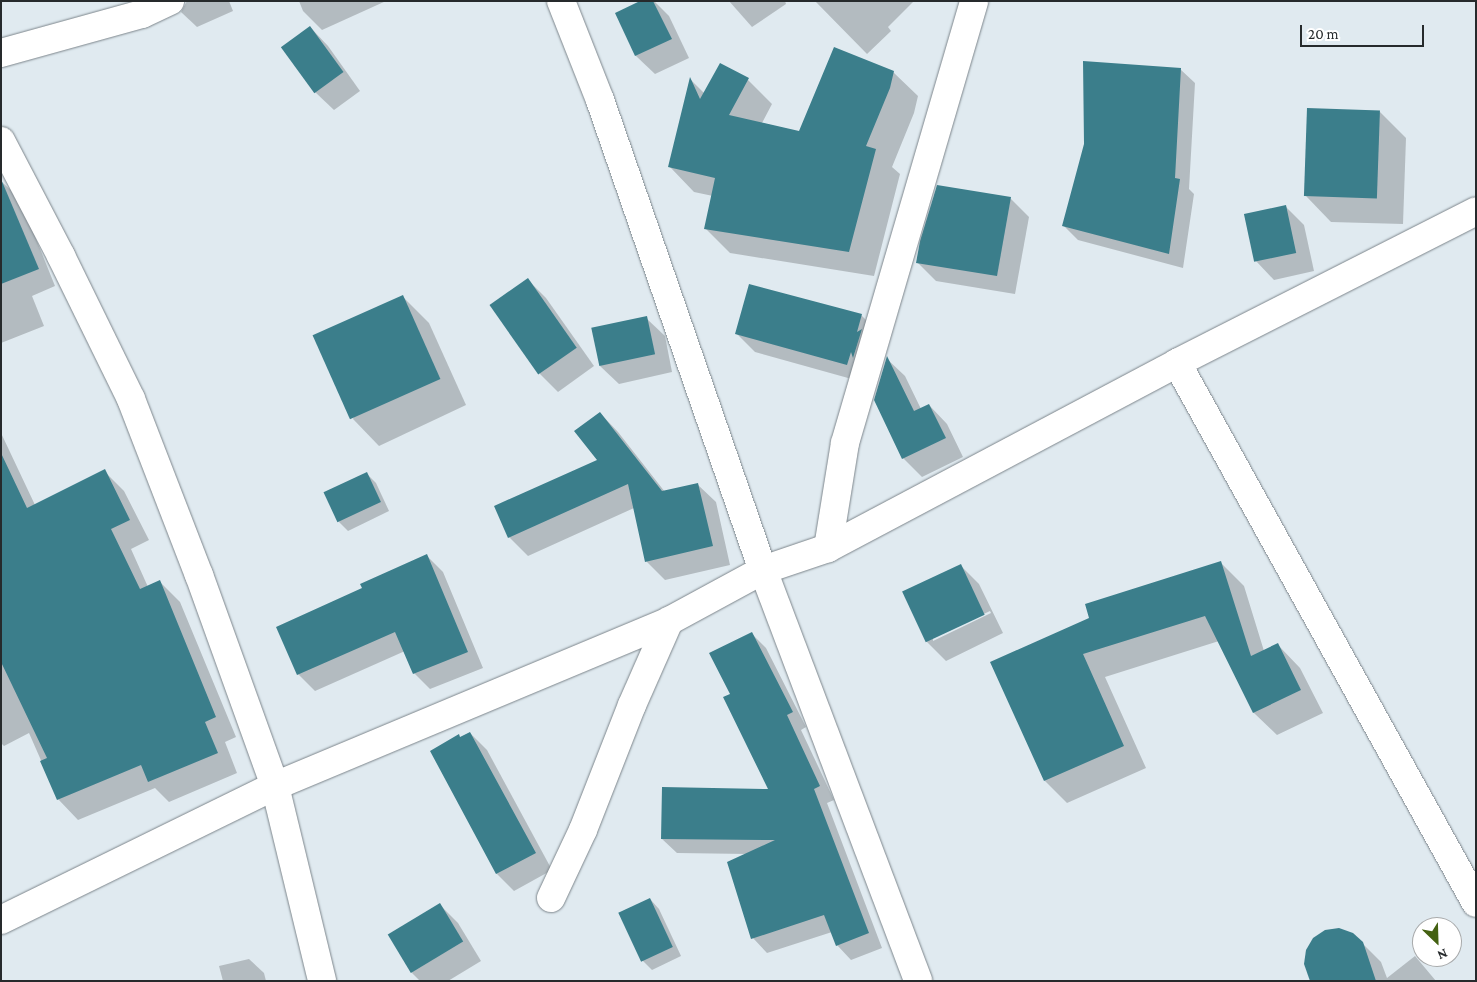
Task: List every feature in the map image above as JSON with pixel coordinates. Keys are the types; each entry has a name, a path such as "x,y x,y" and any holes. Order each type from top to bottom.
{"street":[{"path":"1,54 142,14 170,1"},
{"path":"561,1 600,100 763,570 918,981"},
{"path":"828,548 846,443 974,1"},
{"path":"1,141 61,256 131,399 199,575 275,786 322,981"},
{"path":"1,920 275,786 669,621 763,570 828,548 1177,363 1476,211"},
{"path":"1177,363 1476,903"},
{"path":"551,898 583,830 632,705 669,621"}],"building":[{"path":"640,1 653,1 672,39 635,56 615,13"},
{"path":"310,26 344,72 314,93 281,47"},
{"path":"834,47 894,71 890,88 866,146 876,149 849,252 704,229 715,178 668,167 690,77 700,99 720,63 749,78 729,115 799,131"},
{"path":"1083,61 1181,68 1175,178 1180,179 1169,254 1062,226 1084,144"},
{"path":"1307,108 1380,111 1377,198 1304,196"},
{"path":"1,179 39,269 1,284"},
{"path":"937,185 1011,197 997,276 916,263 920,241"},
{"path":"1286,205 1296,253 1254,262 1244,214"},
{"path":"528,278 577,348 538,375 489,305"},
{"path":"749,284 862,314 857,332 862,329 853,358 851,352 847,365 735,334"},
{"path":"403,295 440,379 350,419 313,335"},
{"path":"647,316 655,354 599,366 591,328"},
{"path":"887,356 914,411 929,404 946,438 902,459 874,400"},
{"path":"600,412 662,491 698,483 713,546 645,562 628,484 508,538 494,506 597,460 574,431"},
{"path":"1,453 27,508 105,469 130,520 111,529 140,589 160,580 216,717 205,722 218,753 148,782 141,765 57,800 40,761 47,758 1,662"},
{"path":"367,472 381,502 337,522 323,492"},
{"path":"427,554 468,652 413,674 395,632 297,675 276,627 362,588 360,584"},
{"path":"1221,561 1251,656 1278,643 1301,690 1253,713 1205,616 1083,654 1124,746 1044,781 990,662 1089,618 1085,604"},
{"path":"961,564 985,615 926,642 902,591"},
{"path":"752,632 793,712 787,715 820,786 814,789 869,933 836,946 824,915 751,939 727,862 775,840 661,839 662,787 768,789 723,697 730,694 709,653"},
{"path":"470,732 536,853 496,874 430,751 459,734 460,737"},
{"path":"650,898 673,947 641,962 618,913"},
{"path":"440,903 463,942 411,973 388,934"},
{"path":"1339,928 1353,933 1363,942 1376,981 1310,981 1304,964 1306,950 1313,938 1325,930"}]}
